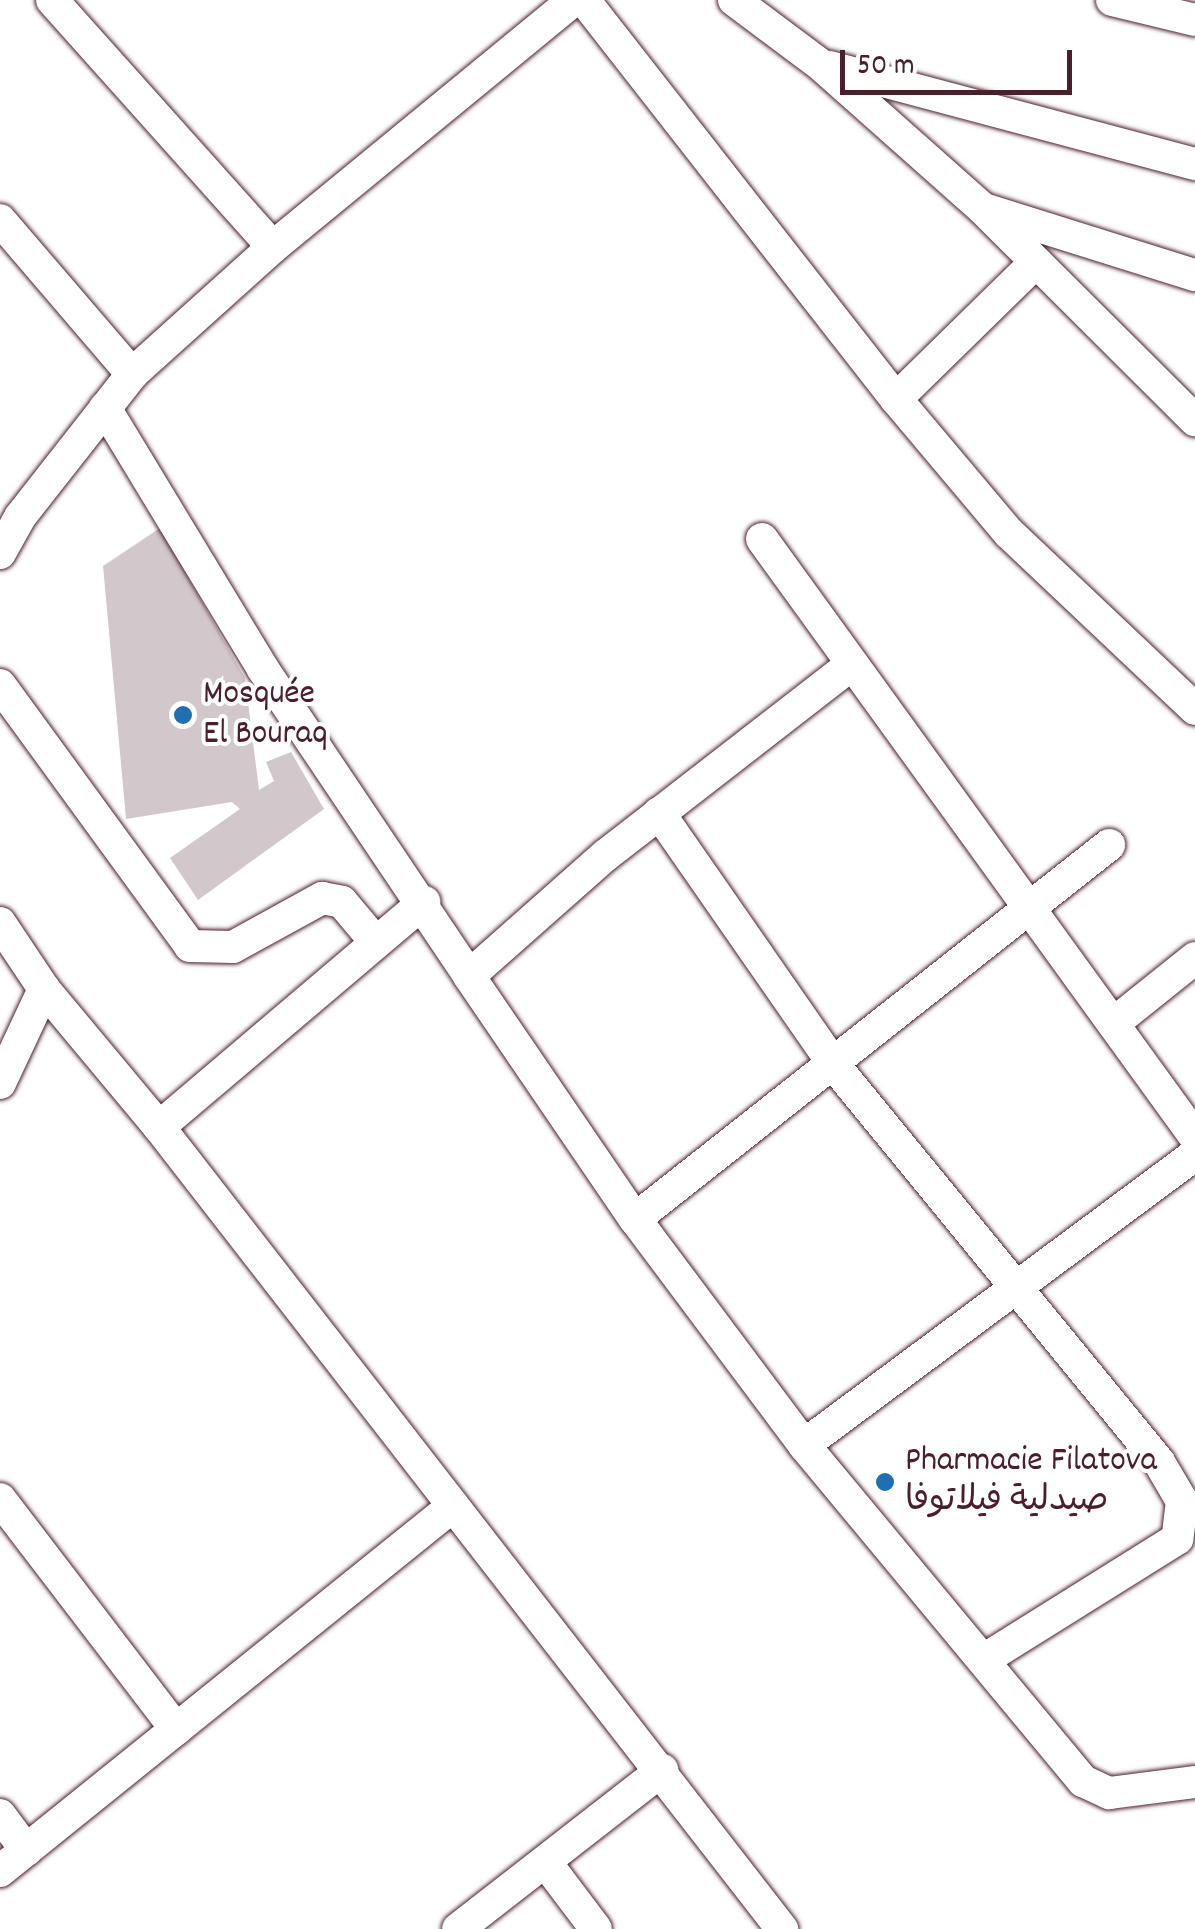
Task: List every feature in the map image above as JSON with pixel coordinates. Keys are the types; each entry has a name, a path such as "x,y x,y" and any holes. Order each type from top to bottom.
{"street":[{"path":"52,0 273,247"},
{"path":"0,553 132,374 273,247 574,0"},
{"path":"584,0 896,400 1068,595 1195,709"},
{"path":"734,0 821,64 982,208 1035,263 1192,408"},
{"path":"1112,0 1195,20"},
{"path":"821,64 1195,164"},
{"path":"982,208 1195,275"},
{"path":"0,220 132,374"},
{"path":"896,400 1035,263"},
{"path":"106,408 263,669 424,902 469,976 635,1219 804,1445 1091,1788 1122,1793 1195,1782"},
{"path":"762,540 1195,1137"},
{"path":"469,976 659,813 852,664"},
{"path":"0,685 190,946 233,948 322,898 342,902 374,940"},
{"path":"659,813 834,1065 1158,1462 1185,1515 1177,1539 1165,1548 986,1660"},
{"path":"635,1219 1109,845"},
{"path":"158,1127 374,940 424,902"},
{"path":"0,923 44,989 158,1127 782,1929"},
{"path":"1114,1023 1195,958"},
{"path":"0,1083 44,989"},
{"path":"804,1445 1018,1292 1195,1155"},
{"path":"0,1872 453,1506"},
{"path":"2,1508 176,1729"},
{"path":"458,1929 547,1864 662,1770"},
{"path":"0,1816 26,1850"},
{"path":"547,1864 596,1929"}],"building":[{"name":"Mosquée El Bouraq","path":"160,528 245,678 259,790 274,781 266,762 291,752 324,809 198,900 170,858 240,809 232,802 126,819 103,566"}],"place":[{"name":"Mosquée El Bouraq","path":"183,715"},
{"name":"Pharmacie Filatova صيدلية فيلاتوفا","path":"885,1482"}]}
